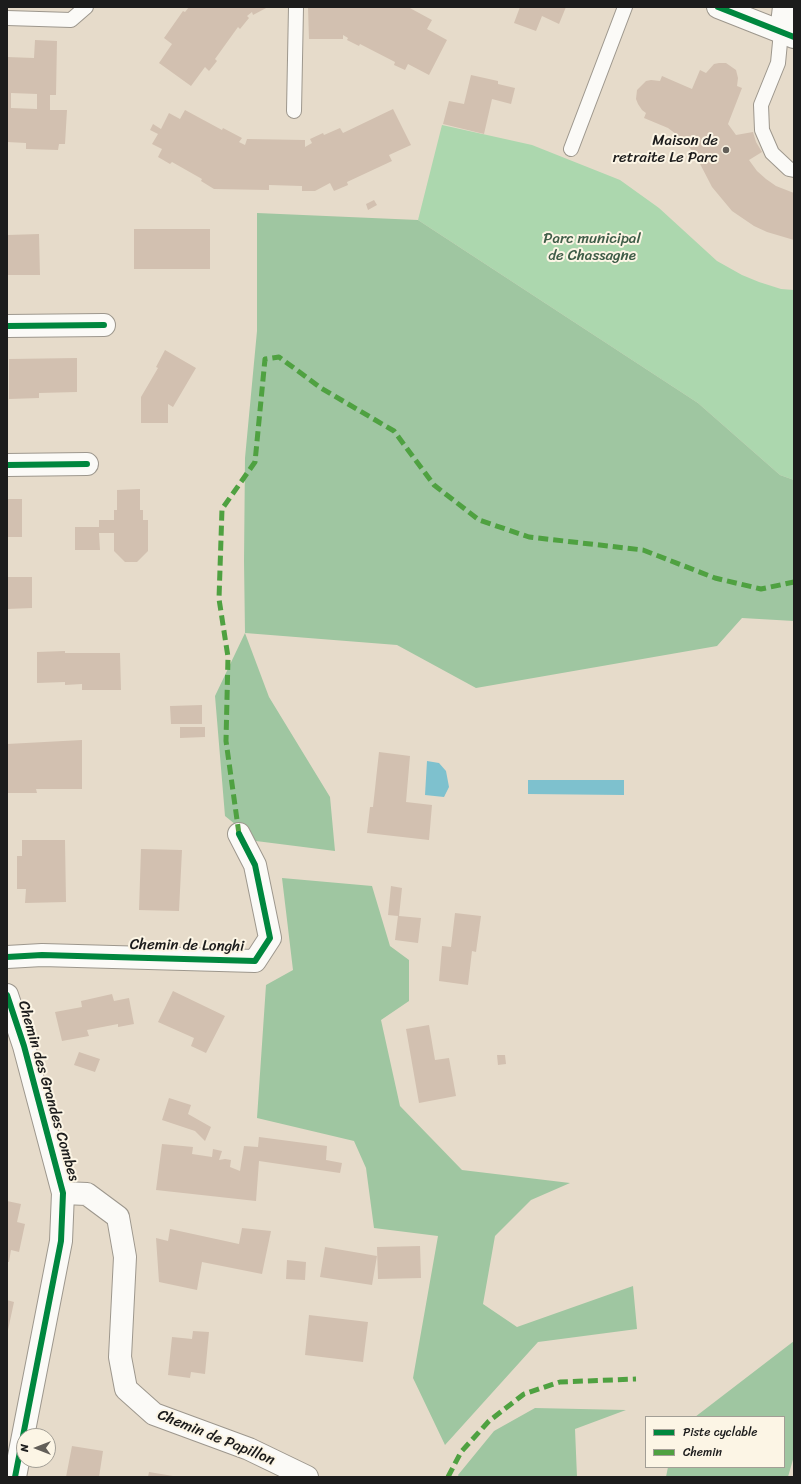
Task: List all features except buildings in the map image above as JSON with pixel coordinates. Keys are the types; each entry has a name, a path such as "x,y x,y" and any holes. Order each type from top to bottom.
{"street":[{"path":"718,7 788,34 784,7"},
{"path":"7,326 104,325"},
{"path":"7,465 87,464"},
{"name":"Chemin de Longhi","path":"7,957 42,955 255,961 270,938 255,865 239,834"},
{"name":"Chemin des Grandes Combes","path":"7,995 24,1046 63,1194 61,1241 15,1477"},
{"name":"Chemin de Papillon","path":"63,1194 87,1194 118,1217 125,1257 120,1357 126,1389 154,1414 248,1449 307,1477"}],"lane":[{"path":"7,18 71,20 86,7"},
{"path":"294,111 296,7"},
{"path":"571,149 625,7"},
{"path":"788,34 761,105 762,130 772,153 789,169 794,170"}],"green space":[{"name":"Parc municipal de Chassagne","path":"442,125 532,145 620,180 659,208 717,261 742,275 759,282 781,289 794,290 794,480 780,475 698,403 418,220"},
{"path":"257,213 418,220 698,403 780,475 794,480 794,621 742,618 717,646 476,688 397,645 245,633 245,458 257,331"},
{"path":"245,633 269,697 330,797 335,851 256,841 225,816 215,696"},
{"path":"282,878 372,886 390,946 409,960 409,1001 381,1020 400,1106 462,1170 570,1183 531,1200 495,1236 483,1304 517,1327 633,1286 637,1329 538,1342 445,1445 413,1378 438,1236 374,1228 366,1168 354,1141 257,1118 266,985 293,970"},
{"path":"794,1341 794,1456 788,1477 666,1477 668,1468 785,1468 785,1416 696,1416"},
{"path":"535,1408 626,1410 575,1429 577,1477 459,1477 458,1475 494,1431"}],"water":[{"path":"427,761 439,763 446,771 449,787 444,797 425,795"},
{"path":"528,780 624,780 624,795 528,794"}],"marked path":[{"path":"239,834 226,741 228,657 219,599 222,509 255,462 265,359 279,357 321,388 394,431 434,485 479,520 529,537 643,550 715,578 761,589 794,582"},
{"path":"448,1477 461,1452 489,1421 524,1394 560,1382 636,1379"}],"cycle path":[{"path":"718,7 794,37"},
{"path":"7,326 104,325"},
{"path":"7,465 87,464"},
{"path":"7,957 42,955 255,961 270,938 255,865 239,834"},
{"path":"7,995 24,1046 63,1193 61,1241 15,1477"}],"place":[{"name":"Maison de retraite Le Parc","path":"726,150"}]}
